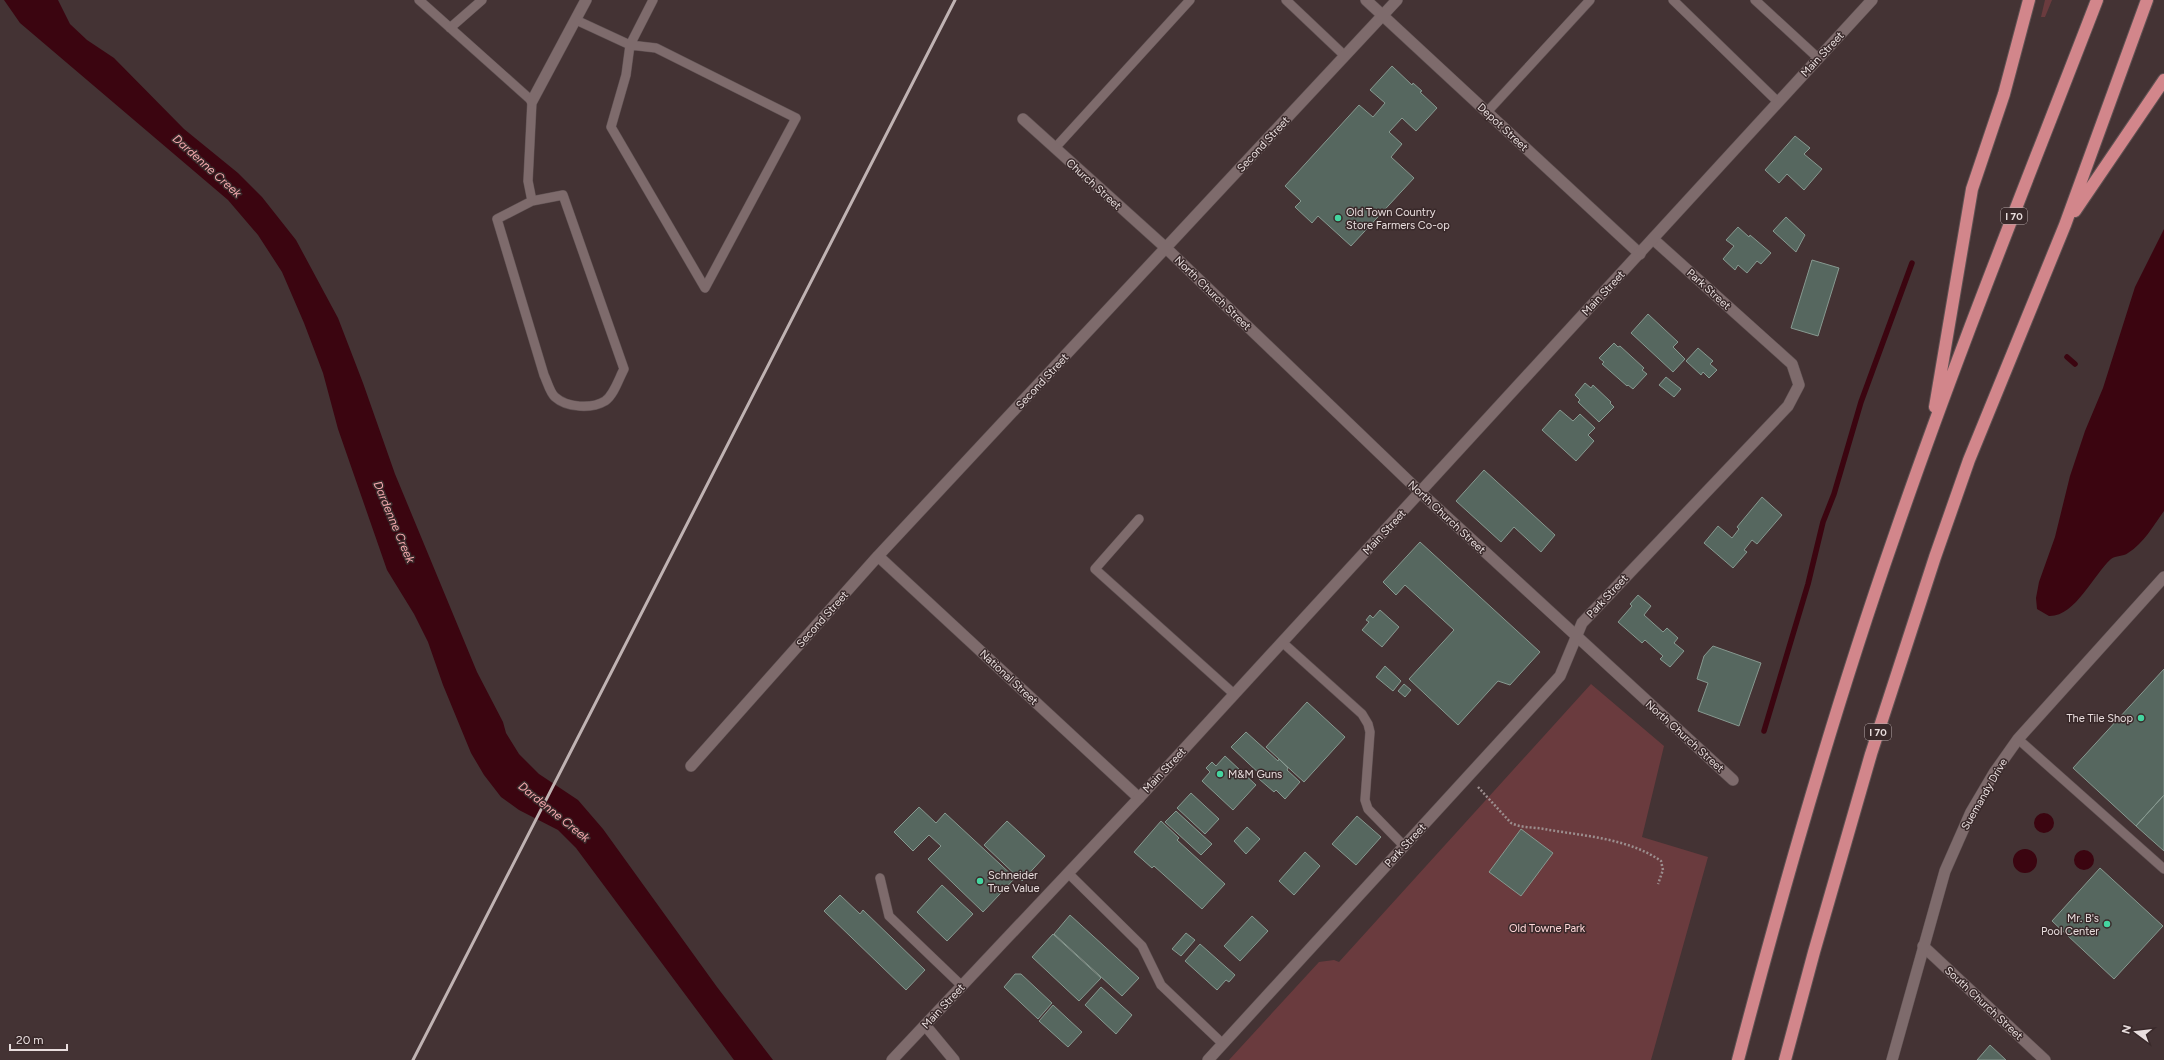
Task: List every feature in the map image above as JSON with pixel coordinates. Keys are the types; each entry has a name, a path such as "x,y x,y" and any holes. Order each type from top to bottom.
{"highway":[{"path":"1930,433 1972,189 2004,94 2029,0"},
{"name":"I 70","path":"1738,1060 1772,932 1829,733 1861,634 1930,433 2097,0"},
{"name":"I 70","path":"1785,1060 1816,945 1871,754 1934,557 1969,460 2065,225 2147,0"},
{"path":"2065,225 2164,80"}],"street":[{"path":"532,101 586,0"},
{"name":"Depot Street","path":"1366,0 1640,254"},
{"name":"Second Street","path":"691,766 878,556 1398,0"},
{"name":"Main Street","path":"892,1060 1139,798 1640,254 1868,1"},
{"name":"Church Street","path":"1022,119 1166,248"},
{"name":"Park Street","path":"1208,1060 1560,676 1582,623 1788,406 1798,384 1792,364 1653,239"},
{"name":"North Church Street","path":"1166,248 1420,492 1733,780"},
{"name":"National Street","path":"878,556 1139,798"},
{"name":"Suemandy Drive","path":"1892,1060 1945,872 1968,819 1994,773 2018,739 2163,579"},
{"name":"South Church Street","path":"1923,946 2045,1060"},
{"path":"925,1025 954,1060"}],"lane":[{"path":"419,0 532,101 528,181 532,201"},
{"path":"450,28 482,0"},
{"path":"576,20 630,45 656,48 796,118 705,288 611,127 626,75 630,45 653,0"},
{"path":"1055,148 1190,0"},
{"path":"1286,0 1345,56"},
{"path":"1487,112 1590,0"},
{"path":"1673,0 1778,102"},
{"path":"1755,0 1818,58"},
{"path":"563,195 624,369 615,387 605,401 588,406 570,405 554,397 544,375 497,219 532,201 563,195"},
{"path":"1139,519 1095,569 1234,694"},
{"path":"1282,642 1362,714 1370,732 1365,800 1368,809 1404,846"},
{"path":"2018,739 2164,869"},
{"path":"1068,873 1142,946 1161,985 1223,1044"},
{"path":"880,878 889,916 962,986"}],"path":[{"path":"1468,777 1511,823 1518,827 1533,827 1603,839 1638,848 1652,855 1661,861 1663,870 1658,884"}],"green space":[{"path":"2045,0 2052,0 2045,17 2041,17"},
{"name":"Old Towne Park","path":"1591,684 1664,746 1642,837 1708,857 1651,1060 1229,1060 1319,962 1334,960 1339,962"}],"water":[{"name":"Dardenne Creek","path":"4,0 58,0 70,24 87,40 114,58 184,129 238,173 262,197 296,240 338,318 395,474 477,672 503,722 506,733 519,754 539,774 578,800 603,829 717,987 773,1060 734,1060 576,848 558,830 519,810 501,797 484,775 471,753 443,685 428,642 414,614 387,570 338,429 323,373 304,323 282,272 258,235 228,200 20,23"},
{"path":"2164,229 2164,511 2139,544 2126,554 2111,559 2076,602 2067,610 2049,616 2037,609 2036,598 2039,582 2055,537 2070,476 2085,431 2103,388 2135,287"},
{"path":"2040,813 2048,813 2054,819 2054,827 2048,833 2040,833 2034,827 2034,819"},
{"path":"2025,849 2033,853 2037,861 2033,869 2025,873 2017,869 2013,861 2017,853"},
{"path":"2080,850 2088,850 2094,856 2094,864 2088,870 2080,870 2074,864 2074,856"}],"building":[{"path":"1392,66 1412,85 1413,83 1422,91 1420,92 1437,108 1416,131 1402,118 1389,132 1402,144 1391,157 1414,178 1351,246 1318,216 1312,223 1295,207 1301,201 1285,186 1359,105 1373,117 1385,103 1370,90"},
{"path":"1795,136 1810,148 1804,154 1822,169 1804,190 1787,174 1779,183 1765,170"},
{"path":"1786,217 1805,235 1796,252 1773,231"},
{"path":"1738,227 1771,253 1761,264 1757,261 1747,273 1738,265 1735,270 1723,259 1734,246 1726,240"},
{"path":"1812,260 1839,268 1818,336 1791,328"},
{"path":"1648,314 1678,342 1673,347 1685,359 1673,372 1631,333"},
{"path":"1614,343 1618,347 1620,346 1644,368 1642,370 1647,374 1633,389 1628,385 1627,386 1602,364 1604,362 1599,358"},
{"path":"1698,348 1713,361 1710,364 1717,370 1709,378 1703,372 1701,375 1686,361"},
{"path":"1666,377 1681,389 1674,397 1659,385"},
{"path":"1585,383 1591,388 1593,385 1611,402 1610,403 1614,407 1599,422 1578,402 1580,400 1575,395"},
{"path":"1560,410 1573,421 1580,414 1595,428 1588,435 1594,441 1576,461 1542,430"},
{"path":"1484,470 1555,535 1541,552 1514,527 1501,542 1456,501"},
{"path":"1762,497 1782,515 1757,544 1752,540 1744,550 1747,552 1733,568 1704,543 1718,526 1732,538 1739,529 1737,527"},
{"path":"1420,542 1540,652 1510,685 1498,681 1458,725 1409,679 1454,630 1405,585 1396,595 1383,582"},
{"path":"1638,595 1651,606 1644,615 1663,632 1667,628 1678,638 1674,643 1684,651 1670,667 1660,659 1663,656 1645,640 1642,643 1618,622 1632,606 1630,604"},
{"path":"1380,610 1399,627 1382,647 1362,630 1369,622 1366,620 1370,615 1373,618"},
{"path":"1713,646 1761,663 1739,726 1698,711 1708,683 1697,679 1704,656"},
{"path":"1385,666 1401,681 1393,691 1376,677"},
{"name":"The Tile Shop","path":"2164,669 2164,795 2136,826 2073,768"},
{"path":"1404,684 1411,690 1405,697 1398,691"},
{"path":"1307,702 1345,737 1304,782 1266,747"},
{"path":"1246,732 1278,761 1279,759 1288,768 1287,770 1300,782 1285,799 1276,790 1274,792 1259,779 1262,776 1231,747"},
{"path":"1225,756 1256,785 1233,810 1202,781 1210,772 1206,768 1212,762 1216,766"},
{"path":"1191,793 1219,819 1205,834 1177,808"},
{"path":"2164,795 2164,851 2136,826"},
{"path":"919,807 936,823 945,813 1015,878 983,912 928,859 941,846 929,835 913,851 894,832"},
{"path":"1176,811 1212,844 1201,855 1165,822"},
{"path":"1357,816 1381,837 1356,865 1332,844"},
{"path":"1007,821 1045,856 1022,881 984,845"},
{"path":"1161,821 1179,838 1177,840 1225,884 1202,909 1154,866 1152,868 1134,852"},
{"path":"1247,827 1260,839 1246,854 1234,841"},
{"path":"1521,829 1553,853 1521,896 1489,872"},
{"path":"1305,852 1320,866 1294,895 1279,881"},
{"name":"Mr. B's Pool Center","path":"2100,868 2163,926 2114,979 2052,921"},
{"path":"942,885 973,914 947,941 917,912"},
{"path":"840,895 860,914 863,910 925,970 906,990 824,911"},
{"path":"1070,915 1139,978 1122,996 1054,934"},
{"path":"1252,916 1268,931 1240,961 1224,946"},
{"path":"1186,933 1195,940 1181,956 1172,949"},
{"path":"1053,934 1101,978 1079,1001 1032,957"},
{"path":"1200,944 1235,975 1229,982 1226,980 1217,990 1185,961"},
{"path":"1015,974 1021,974 1052,1003 1038,1019 1004,987"},
{"path":"1101,987 1132,1015 1116,1034 1085,1005"},
{"path":"1053,1005 1082,1032 1068,1047 1039,1021"},
{"path":"1990,1045 2006,1060 1977,1060"}],"waterway":[{"path":"1764,731 1808,584 1823,522 1834,494 1861,402 1912,263"},
{"path":"2067,357 2075,364"}],"railway":[{"path":"413,1060 955,0"}],"place":[{"name":"Old Town Country Store Farmers Co-op","path":"1338,218"},
{"name":"The Tile Shop","path":"2141,718"},
{"name":"M&M Guns","path":"1220,774"},
{"name":"Schneider True Value","path":"980,881"},
{"name":"Mr. B's Pool Center","path":"2107,924"}]}
